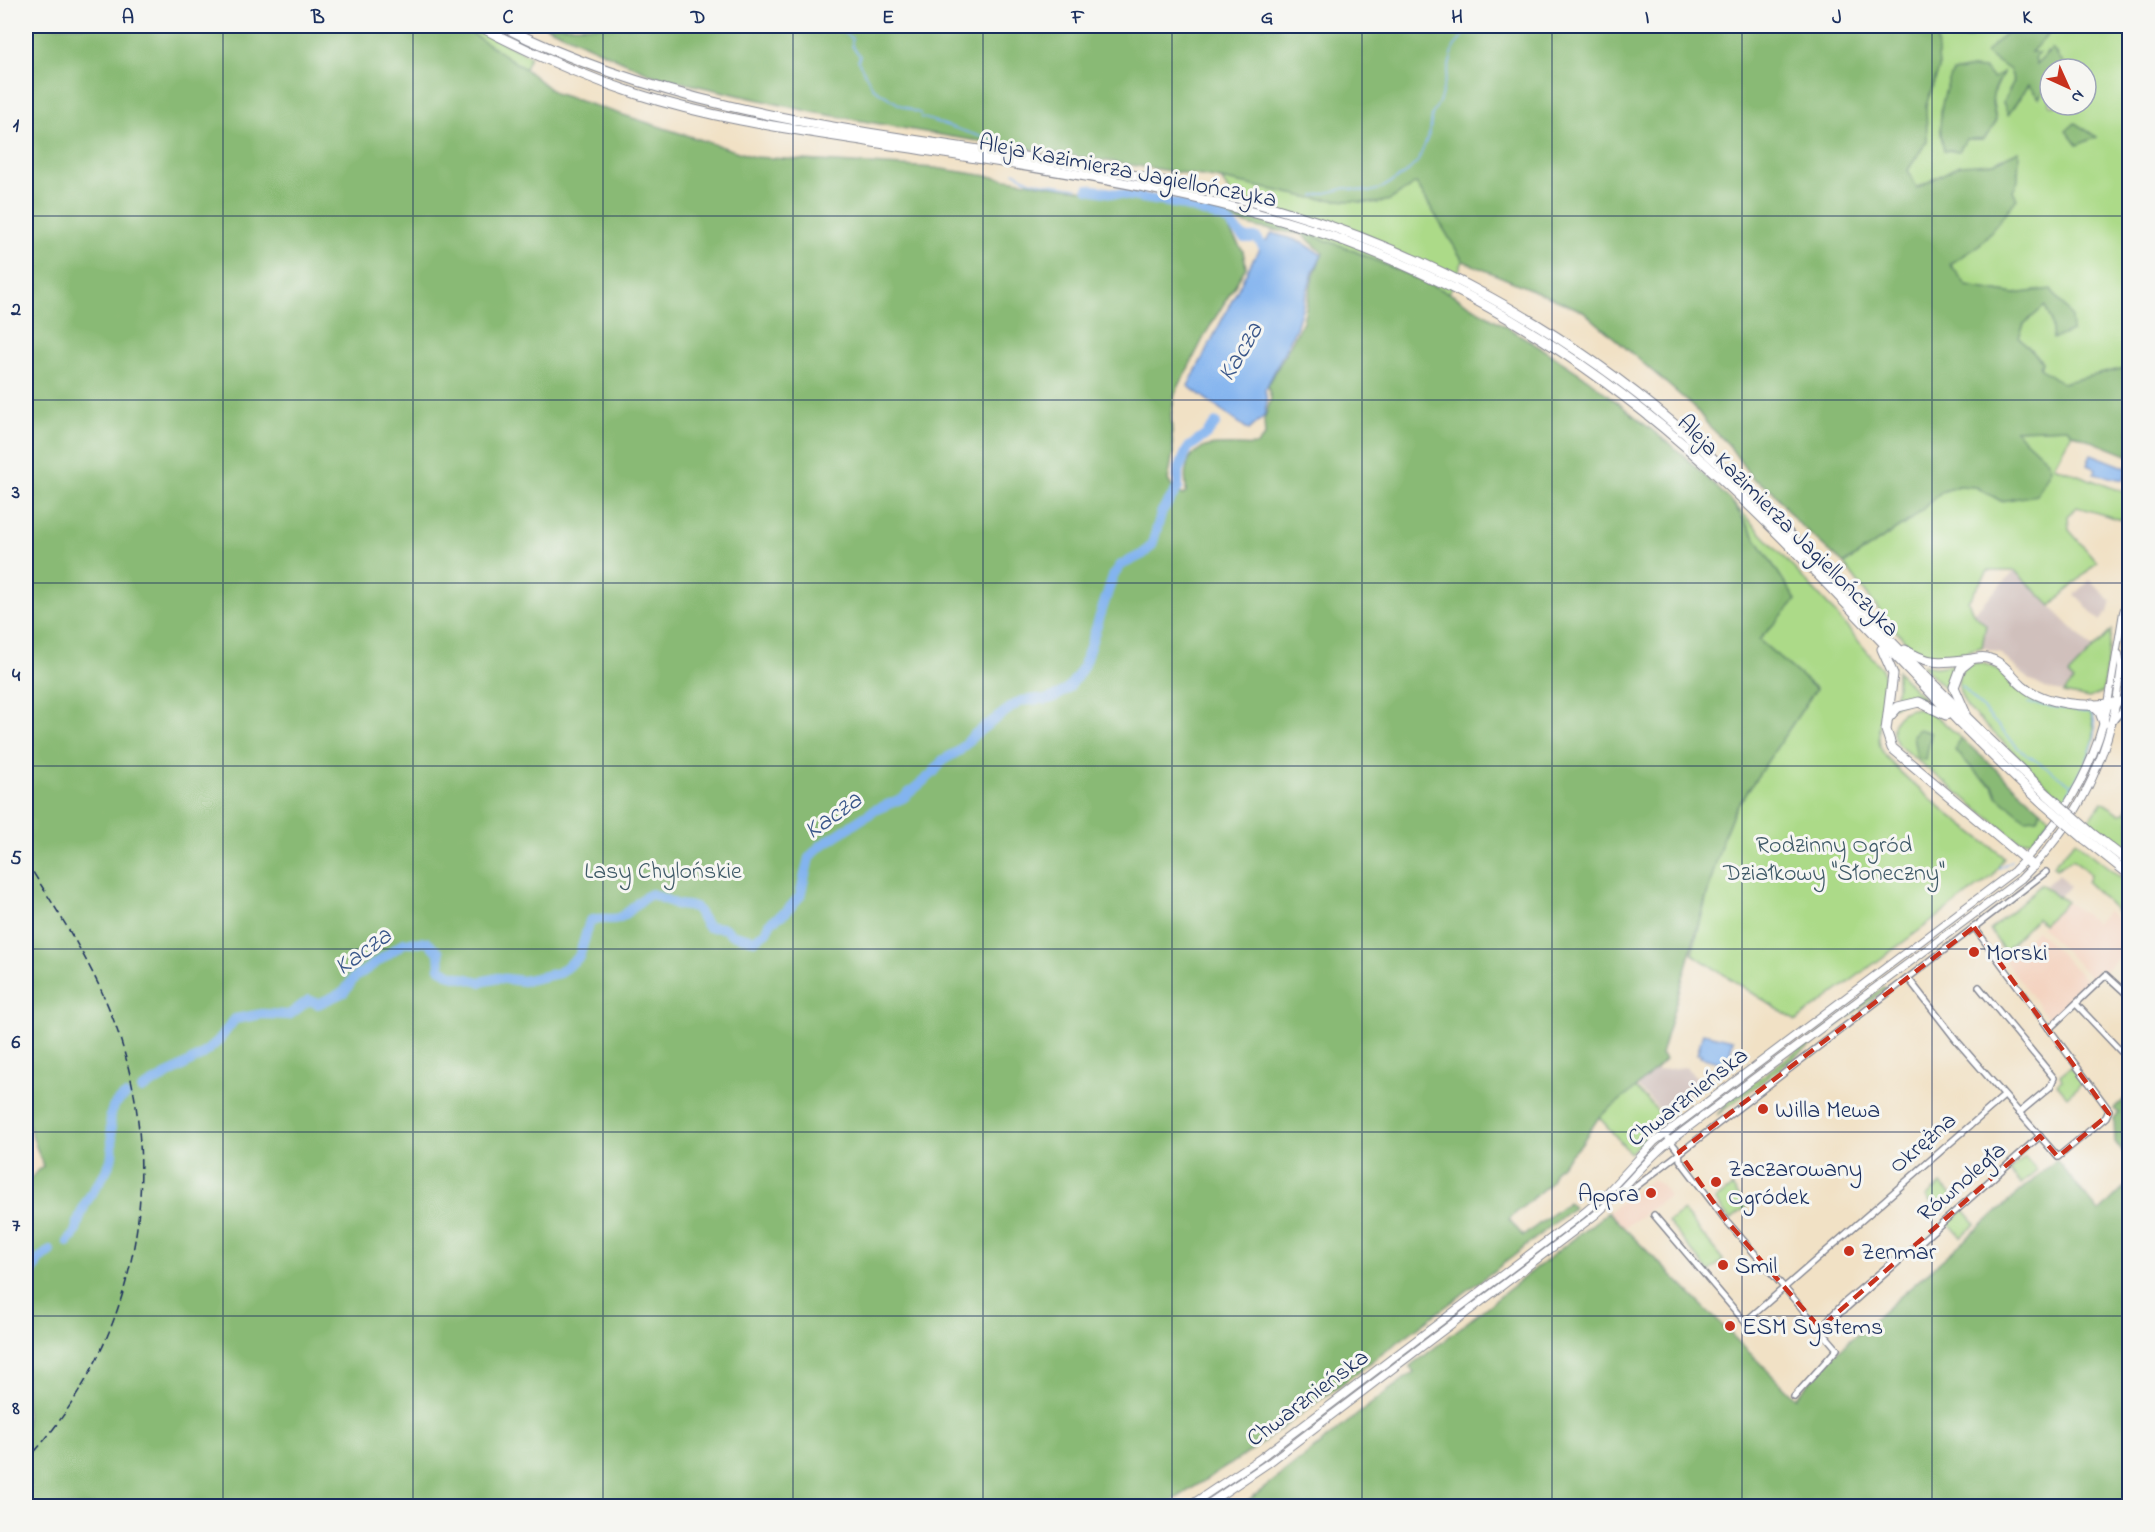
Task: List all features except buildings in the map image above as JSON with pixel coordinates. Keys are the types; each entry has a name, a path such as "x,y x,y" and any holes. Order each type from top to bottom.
{"highway":[{"name":"Aleja Kazimierza Jagiellończyka","path":"479,26 525,50 587,76 700,111 772,126 1125,184 1278,219 1385,257 1497,311 1556,348 1631,401 1684,445 1741,499 1959,724 2130,875"},
{"name":"Aleja Kazimierza Jagiellończyka","path":"502,26 582,62 686,97 787,118 1184,186 1310,219 1410,257 1476,290 1550,332 1672,422 1759,503 2047,800"},
{"path":"1877,639 1893,674 1886,735 1895,752 2030,863"},
{"path":"1890,640 1923,661 1992,659 2036,695 2092,704 2112,703"},
{"path":"1970,722 1954,687 1961,668 1973,659"},
{"path":"1888,718 1898,708 1918,702 1932,706 1959,724"},
{"path":"2092,704 2108,723"},
{"name":"Aleja Kazimierza Jagiellończyka","path":"2087,835 2130,863"}],"main road":[{"name":"Chwarznieńska","path":"1205,1506 1270,1462 1594,1216 1614,1199 1643,1164 1670,1141 1980,911 2060,836 2082,802 2100,763 2112,703"},
{"name":"Chwarznieńska","path":"1189,1506 1259,1459 1596,1204 1640,1156 1665,1134 2030,863"}],"street":[{"name":"Chwarznieńska","path":"2112,703 2121,667 2118,650 2123,612 2130,590"},
{"path":"2112,703 2130,695"},
{"name":"Chwarznieńska","path":"2108,723 2130,700"},
{"name":"Chwarznieńska","path":"1629,1192 2046,872"},
{"path":"1908,978 1957,1041 2058,1157 2110,1112 1974,927"},
{"path":"2049,1029 2106,975 2130,998"},
{"path":"1978,987 2054,1078 2052,1085 2019,1113"},
{"path":"2076,1004 2130,1061"},
{"name":"Okrężna","path":"1654,1215 1742,1320 1749,1320 2004,1096"},
{"path":"1665,1134 1679,1152 1680,1160 1725,1220 1837,1349 1794,1397"},
{"name":"Równoległa","path":"1820,1328 1830,1318 1844,1310 1905,1253 2040,1136"}],"highlighted area":[{"path":"1974,927 2109,1114 2058,1157 2040,1136 1820,1328 1725,1219 1679,1152"}],"shaded area":[{"path":"2015,571 2093,649 2067,675 2073,681 2062,692 2047,689 2028,679 2000,653 1982,647 1986,625 1973,613"},
{"path":"2090,580 2111,601 2108,612 2100,621 2075,595"},
{"path":"2059,874 2070,887 2057,898 2046,885"},
{"path":"2067,902 2096,923 2108,911 2119,921 2129,910 2129,947 2094,981 2041,926"},
{"path":"2037,930 2090,984 2050,1021 2005,961"},
{"path":"1685,1067 1707,1086 1662,1112 1637,1086 1653,1071"},
{"path":"1652,1179 1662,1185 1669,1196 1624,1228 1608,1212"}],"green space":[{"name":"Lasy Chylońskie","path":"26,26 461,26 525,69 555,93 754,157 935,168 1243,215 1302,232 1345,247 1449,293 1527,339 1588,379 1682,454 1732,502 1796,600 1759,640 1816,689 1734,811 1724,835 1661,1054 1665,1060 1636,1088 1599,1117 1581,1144 1555,1171 1550,1183 1509,1219 1523,1236 1568,1202 1573,1208 1511,1258 1250,1452 1164,1506 26,1506 26,1183 43,1166 26,1118","holes":["1225,218 1260,228 1302,234 1323,253 1313,277 1303,321 1268,386 1271,399 1264,420 1265,436 1257,445 1216,445 1197,451 1190,459 1186,470 1186,493 1183,495 1172,487 1168,480 1173,453 1171,414 1175,394 1206,333 1246,267 1243,251 1223,221"]},
{"path":"461,26 469,26 530,56 525,69"},
{"path":"545,26 1947,26 1937,37 1939,69 1926,105 1927,141 1908,170 1917,188 1960,165 1993,163 2019,151 2018,181 2013,190 2017,199 1980,245 1950,264 1967,286 2014,294 2051,289 2071,316 2072,331 2053,339 2051,320 2045,306 2024,324 2019,337 2042,362 2040,368 2062,383 2129,367 2129,456 2072,433 2067,428 2015,430 2049,462 2051,469 2037,495 2001,501 1976,487 1959,486 1941,492 1912,519 1844,564 1795,520 1772,490 1752,478 1728,444 1708,425 1696,409 1583,311 1463,261 1416,183 1390,200 1377,203 1312,198 1221,179 953,137 812,112 655,76"},
{"path":"1947,26 1956,26 1969,38 1984,26 2013,26 1986,53 2010,70 2014,82 2003,102 2008,115 2029,85 2038,84 2038,117 2098,117 2098,57 2058,57 2057,53 2047,52 2044,57 2038,57 2037,64 2030,52 2048,35 2047,26 2129,26 2129,367 2062,383 2040,368 2042,362 2019,337 2024,324 2045,306 2051,320 2053,339 2051,290 2014,294 1966,286 1950,264 1980,245 1993,163 1960,166 1917,188 1908,170 1927,141 1926,105 1939,69 1936,37","holes":["2003,73 1992,97 1996,120 1983,139 1966,139"]},
{"path":"1955,26 1984,26 1969,38 1961,38"},
{"path":"2013,26 2047,26 2048,35 2031,52 2039,53 2035,58 2038,63 2038,97 2028,85 2008,115 2003,102 2014,82 2010,70 1985,53"},
{"path":"2052,49 2059,57 2044,57"},
{"path":"1971,68 1985,69 1993,79 2003,72 1993,95 1994,126 1983,139 1966,139 1959,151 1944,151 1940,121 1945,92 1953,72"},
{"path":"2075,123 2097,137 2077,145 2066,131"},
{"path":"1221,179 1312,198 1377,203 1416,183 1463,261 1449,293 1345,247 1243,215"},
{"path":"2067,428 2072,433 2054,466 2129,494 2129,522 2077,507 2068,516 2069,530 2097,562 2051,606 2015,571 1988,571 1968,601 1973,613 1986,625 1982,647 1934,658 1918,653 1896,631 1844,564 1912,519 1941,492 1959,486 1976,487 2001,501 2049,462 2014,430"},
{"name":"Rodzinny Ogród Działkowy \"Słoneczny\"","path":"1732,502 1828,605 1882,669 1884,688 1879,736 1880,746 1886,756 1915,786 2004,857 1993,876 1796,1021 1692,954 1720,846 1734,811 1816,689 1759,640 1796,600"},
{"path":"2111,631 2103,692 2089,698 2063,693 2074,681 2068,675"},
{"path":"2127,638 2129,642 2129,691 2121,696"},
{"path":"1963,663 1953,674 1951,695 1922,665 1936,667"},
{"path":"1975,663 1984,664 1999,671 2025,695 2040,702 2089,711 2094,734 2089,758 2065,802 1967,707 1959,688 1959,676 1962,671"},
{"path":"1897,671 1924,699 1917,698 1892,707 1897,688"},
{"path":"1917,708 1935,716 1961,738 1957,743 1964,755 1977,772 1993,785 1997,796 2036,818 2041,810 2050,818 2032,840 2020,841 2013,837 1898,745 1893,731 1895,720 1903,712"},
{"path":"1919,729 1931,733 1926,760 1917,759 1913,735"},
{"path":"1961,738 2041,810 2037,818 2025,819 1997,796 1993,785 1981,778 1955,750"},
{"path":"2129,796 2129,850 2089,820 2102,802 2119,813 2126,812"},
{"path":"2075,841 2129,884 2129,906 2120,914 2087,882 2090,874 2073,859 2056,869 2053,866"},
{"path":"2042,884 2067,902 2043,924 2037,918 2004,951 1990,930"},
{"path":"1884,987 1886,989 1717,1115 1730,1100"},
{"path":"2071,1066 2084,1081 2067,1096 2057,1084 2062,1080 2060,1075"},
{"path":"1636,1088 1666,1120 1630,1153 1599,1117"},
{"path":"2129,1095 2129,1161 2115,1142 2114,1118 2119,1113 2114,1109"},
{"path":"2025,1157 2037,1171 2021,1184 2009,1171"},
{"path":"2056,1160 2099,1212 2129,1182 2129,1506 1240,1506 1414,1372 1410,1367 1608,1212 1795,1398 1836,1353"},
{"path":"1941,1184 1956,1200 1941,1213 1926,1197"},
{"path":"1732,1187 1747,1207 1730,1220 1715,1200"},
{"path":"1964,1210 1976,1224 1961,1237 1949,1223"},
{"path":"1683,1211 1723,1260 1709,1272 1668,1222"}],"water":[{"path":"1272,233 1302,242 1322,255 1313,272 1296,328 1265,390 1267,402 1264,416 1249,430 1188,386 1254,258"},
{"path":"2091,454 2127,468 2124,480 2094,474 2096,469 2087,465"},
{"path":"1703,1033 1733,1040 1727,1064 1700,1057 1701,1054 1697,1054"}],"waterway":[{"name":"Kacza","path":"841,26 840,31 852,38 852,46 860,56 858,61 873,88 900,105 921,114"},
{"path":"1314,196 1346,188 1369,192 1380,189 1405,174 1418,161 1430,132 1432,115 1440,100 1454,47 1471,26"},
{"name":"Kacza","path":"921,117 1003,144"},
{"name":"Kacza","path":"1014,172 1030,181 1077,188"},
{"name":"Kacza","path":"1088,189 1179,204 1225,219 1244,238 1257,238 1264,248 1272,253"},
{"name":"Kacza","path":"1045,700 1058,695 1073,683 1084,665 1113,576 1121,565 1143,554 1152,545 1162,511 1178,488 1178,471 1188,448 1206,435 1216,423"},
{"path":"1962,686 2020,750 2072,785"},
{"name":"Kacza","path":"142,1089 202,1055 218,1041 235,1019 262,1014 289,1015 309,1000 318,1004 344,992 354,978 404,943 427,942 439,952 440,968 451,975 480,982 498,978 523,981 559,973 579,957 590,921 618,918 652,894 678,905 695,907 708,927 724,928 731,934 754,940 766,932 771,922 786,912 800,896 809,858 819,847 875,810 903,798 933,773 943,760 959,751 975,734 1013,706 1021,701 1039,699"},
{"path":"2028,703 2091,713 2095,732 2086,762"},
{"path":"2067,795 2084,766"},
{"path":"2030,845 2052,818"},
{"path":"1999,868 2011,861"},
{"name":"Kacza","path":"68,1242 76,1231 86,1203 111,1160 113,1151 110,1125 112,1109 125,1096"},
{"name":"Kacza","path":"26,1284 39,1259 50,1251"}],"railway":[{"path":"26,861 84,956 112,1016 130,1074 139,1133 140,1192 133,1251 118,1308 95,1363 64,1414 26,1461"}],"place":[{"name":"Morski","path":"1974,952"},
{"name":"Willa Mewa","path":"1763,1109"},
{"name":"Zaczarowany Ogródek","path":"1716,1182"},
{"name":"Appra","path":"1651,1193"},
{"name":"Zenmar","path":"1849,1251"},
{"name":"Smil","path":"1723,1265"},
{"name":"ESM Systems","path":"1730,1326"}]}
